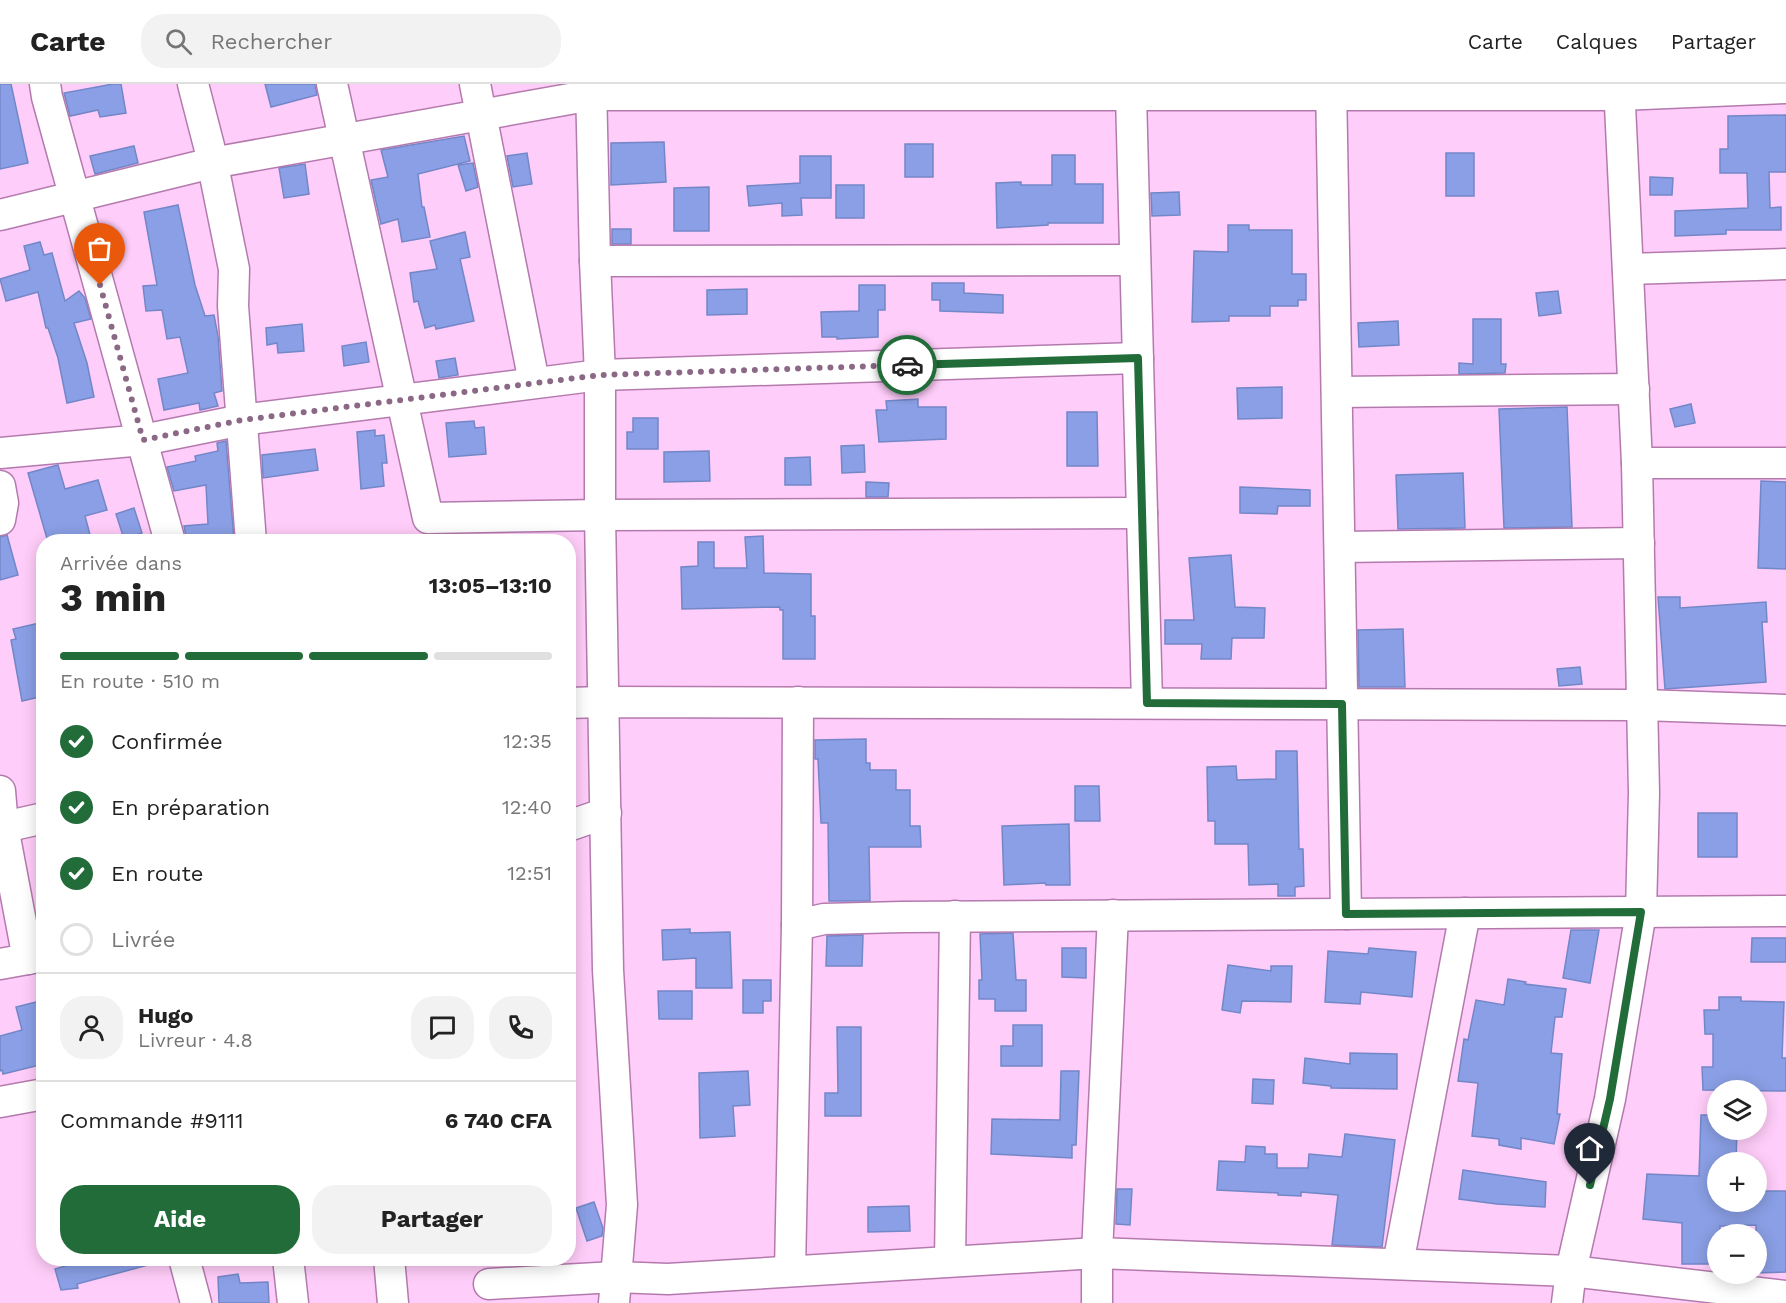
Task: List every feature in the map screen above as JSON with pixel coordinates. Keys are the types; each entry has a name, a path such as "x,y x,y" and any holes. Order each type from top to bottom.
{"street":[{"path":"45,84 168,534"},
{"path":"193,84 213,163 234,269 233,306 250,534"},
{"path":"332,84 428,518 1142,513"},
{"path":"475,84 534,382"},
{"path":"0,215 213,163 482,114 592,89 929,89 1131,95 1332,89 1786,88"},
{"path":"592,89 595,261 600,375 600,515 609,970 622,1205 614,1290"},
{"path":"1332,89 1346,914"},
{"path":"1567,1303 1571,1271 1610,1099 1641,912 1644,793 1637,463 1620,89"},
{"path":"1131,95 1147,703"},
{"path":"595,261 1135,260"},
{"path":"1628,269 1786,264"},
{"path":"0,453 143,440 242,420 600,375 1138,358"},
{"path":"1337,392 1634,388"},
{"path":"1637,463 1786,463"},
{"path":"0,486 3,503 0,520"},
{"path":"1340,547 1639,543"},
{"path":"790,1271 797,925 798,702"},
{"path":"576,703 1642,705 1786,710"},
{"path":"0,791 1,827 24,960"},
{"path":"576,823 606,813"},
{"path":"1,827 36,820"},
{"path":"797,925 824,919 955,916 1786,911"},
{"path":"1398,1264 1465,913"},
{"path":"1097,1303 1097,1253 1113,915"},
{"path":"950,1262 955,916"},
{"path":"0,1102 36,1095"},
{"path":"489,1282 614,1290 668,1279 1097,1253 1571,1271 1786,1296"},
{"path":"186,1266 196,1303"},
{"path":"289,1266 293,1303"},
{"path":"390,1266 393,1303"}],"building":[{"path":"0,84 11,84 28,163 0,169"},
{"path":"121,84 126,113 100,117 98,110 70,116 64,93"},
{"path":"265,84 315,84 317,95 271,107"},
{"path":"1786,115 1786,172 1769,172 1770,208 1781,207 1781,230 1726,230 1726,234 1675,236 1675,211 1748,208 1747,173 1720,173 1720,149 1728,149 1728,116"},
{"path":"464,136 470,161 418,174 422,207 424,207 430,237 402,242 398,219 381,224 371,180 388,177 381,150"},
{"path":"664,142 666,182 611,185 611,143"},
{"path":"905,144 933,144 933,177 905,177"},
{"path":"134,146 138,163 95,174 90,156"},
{"path":"527,153 532,184 513,187 507,156"},
{"path":"1446,153 1474,153 1474,196 1446,196"},
{"path":"1052,155 1075,155 1075,184 1103,184 1103,223 1048,223 1048,225 997,228 996,183 1021,182 1021,185 1052,185"},
{"path":"800,156 831,156 831,198 801,198 802,215 782,216 782,203 749,206 747,186 800,183"},
{"path":"473,163 478,187 466,191 458,165"},
{"path":"305,164 309,194 284,198 279,168"},
{"path":"1650,177 1673,178 1672,195 1650,195"},
{"path":"836,185 864,185 864,218 836,218"},
{"path":"709,187 709,231 674,231 674,188"},
{"path":"1179,192 1180,215 1152,216 1151,193"},
{"path":"178,205 195,285 205,316 214,315 218,336 222,391 214,393 218,406 200,410 199,403 164,410 158,379 188,373 180,337 167,339 162,310 146,311 143,286 157,285 144,212"},
{"path":"1228,225 1249,225 1249,230 1292,230 1292,274 1306,274 1306,300 1298,300 1298,306 1270,306 1270,316 1229,316 1229,321 1192,322 1194,251 1228,252"},
{"path":"612,229 631,229 631,244 612,244"},
{"path":"465,232 470,257 460,259 474,321 436,329 435,325 425,328 418,301 414,302 410,273 437,269 430,241"},
{"path":"40,242 44,255 52,253 65,301 79,291 85,298 91,319 74,323 87,363 94,397 67,403 58,358 48,328 46,328 38,292 6,301 0,279 30,270 24,246"},
{"path":"932,283 964,283 964,293 1003,295 1003,313 940,311 940,300 932,300"},
{"path":"859,285 885,285 885,310 878,310 878,337 837,339 837,337 822,337 821,312 859,311"},
{"path":"747,289 747,314 707,315 707,290"},
{"path":"1558,291 1561,313 1539,316 1536,293"},
{"path":"1473,319 1501,319 1501,364 1506,364 1505,373 1459,374 1459,363 1473,364"},
{"path":"1398,321 1399,345 1359,347 1358,323"},
{"path":"302,324 304,351 278,353 277,343 267,345 266,328"},
{"path":"366,342 369,362 344,366 342,346"},
{"path":"455,358 458,375 439,378 436,361"},
{"path":"1282,387 1282,418 1238,419 1237,388"},
{"path":"918,399 918,407 946,407 946,439 879,442 876,410 887,410 886,401"},
{"path":"1691,404 1695,423 1675,427 1670,409"},
{"path":"1567,407 1572,527 1504,528 1499,409"},
{"path":"1067,412 1097,412 1098,466 1067,466"},
{"path":"633,418 658,418 658,449 627,449 627,432 633,432"},
{"path":"474,421 475,428 484,427 486,454 449,457 446,423"},
{"path":"375,430 375,436 384,435 387,463 382,463 384,486 361,489 357,432"},
{"path":"226,441 234,534 186,534 184,526 208,524 206,485 174,491 167,467 196,461 195,456 218,451 217,443"},
{"path":"864,445 865,472 842,473 841,446"},
{"path":"315,449 318,470 263,478 262,455"},
{"path":"709,451 710,481 664,482 664,452"},
{"path":"810,457 811,485 785,485 785,458"},
{"path":"58,465 65,489 98,480 107,510 85,516 90,534 46,534 28,473"},
{"path":"1463,473 1465,528 1398,529 1396,475"},
{"path":"1761,481 1786,482 1786,569 1758,568"},
{"path":"866,482 889,483 888,497 866,497"},
{"path":"1240,487 1310,490 1310,506 1278,506 1277,514 1240,513"},
{"path":"134,508 142,533 122,534 116,514"},
{"path":"7,535 18,575 0,580 0,537"},
{"path":"763,536 764,573 811,574 811,616 815,616 815,659 783,659 783,610 780,610 780,607 682,609 681,567 698,566 698,542 714,542 714,568 747,568 745,537"},
{"path":"1231,555 1235,607 1265,608 1264,638 1232,638 1231,659 1201,659 1202,644 1165,644 1165,620 1194,620 1189,558"},
{"path":"1658,597 1680,597 1680,608 1766,602 1767,622 1762,622 1766,682 1665,689"},
{"path":"36,624 36,698 22,701 11,640 16,639 13,629"},
{"path":"1403,629 1405,687 1359,687 1358,630"},
{"path":"1580,667 1582,684 1559,686 1557,669"},
{"path":"866,739 866,763 870,763 870,770 896,770 896,790 910,790 910,826 920,826 921,847 869,847 870,901 829,901 828,823 821,823 815,740"},
{"path":"1276,751 1297,751 1299,849 1303,849 1304,886 1295,887 1295,896 1278,896 1278,884 1249,885 1248,844 1215,844 1215,821 1208,821 1207,767 1236,766 1237,780 1276,779"},
{"path":"1075,786 1099,786 1100,821 1075,821"},
{"path":"1698,813 1737,813 1737,857 1698,857"},
{"path":"1069,824 1070,885 1046,885 1045,883 1004,885 1002,826"},
{"path":"690,929 690,933 730,932 732,988 696,988 696,958 663,960 662,930"},
{"path":"1571,930 1599,930 1590,983 1563,978"},
{"path":"1013,933 1016,980 1026,980 1026,1011 995,1011 995,999 979,999 979,980 982,980 980,934"},
{"path":"863,935 862,966 826,966 827,936"},
{"path":"1752,938 1786,938 1786,962 1751,962"},
{"path":"1062,948 1086,948 1086,978 1062,977"},
{"path":"1369,948 1416,952 1412,997 1361,992 1360,1004 1325,1002 1328,951 1368,954"},
{"path":"1228,965 1271,971 1271,966 1292,966 1291,1002 1242,1001 1240,1013 1222,1010"},
{"path":"1508,979 1526,982 1525,984 1566,989 1562,1017 1555,1017 1551,1053 1562,1054 1557,1114 1560,1114 1554,1144 1521,1138 1521,1149 1499,1145 1499,1139 1472,1136 1478,1083 1458,1081 1464,1039 1468,1040 1476,1000 1504,1005"},
{"path":"743,980 771,980 771,1001 763,1001 763,1013 743,1013"},
{"path":"658,991 692,991 692,1019 659,1019"},
{"path":"1719,997 1741,997 1741,1001 1784,1002 1782,1058 1786,1058 1786,1091 1767,1091 1767,1080 1707,1080 1707,1090 1703,1090 1702,1067 1713,1067 1713,1034 1705,1034 1704,1010 1719,1010"},
{"path":"36,1002 36,1066 3,1074 2,1070 0,1071 0,1036 22,1030 16,1007"},
{"path":"1013,1025 1042,1025 1042,1066 1001,1066 1001,1046 1013,1046"},
{"path":"837,1027 861,1027 861,1116 825,1116 825,1093 838,1093"},
{"path":"1350,1053 1397,1054 1397,1089 1331,1088 1331,1086 1303,1083 1305,1058 1350,1064"},
{"path":"748,1071 750,1105 733,1106 735,1136 700,1138 699,1073"},
{"path":"1061,1071 1079,1071 1076,1145 1072,1145 1072,1158 991,1154 992,1119 1060,1120"},
{"path":"1253,1079 1274,1080 1273,1104 1252,1103"},
{"path":"1701,1115 1707,1115 1707,1140 1737,1140 1736,1152 1707,1152 1707,1212 1767,1212 1767,1191 1786,1191 1786,1272 1767,1273 1767,1224 1707,1224 1707,1264 1682,1264 1682,1223 1643,1219 1647,1174 1699,1176"},
{"path":"1345,1134 1395,1140 1382,1247 1332,1245 1338,1195 1301,1192 1301,1196 1217,1190 1219,1161 1245,1162 1246,1146 1265,1147 1265,1154 1277,1154 1277,1168 1308,1168 1309,1154 1342,1157"},
{"path":"1463,1170 1546,1182 1545,1207 1459,1199"},
{"path":"1117,1189 1132,1189 1130,1225 1116,1224"},
{"path":"594,1202 603,1228 602,1236 587,1241 576,1208"},
{"path":"909,1206 910,1231 868,1232 868,1207"},
{"path":"65,1266 144,1266 77,1284 78,1288 61,1290 55,1269"},
{"path":"238,1274 240,1283 268,1282 269,1303 219,1303 218,1277"}],"way so far":[{"path":"100,285 143,440 242,420 600,375 907,365"}],"route":[{"path":"907,365 1138,358 1147,703 1342,704 1346,914 1641,912 1610,1099 1590,1185"}]}
